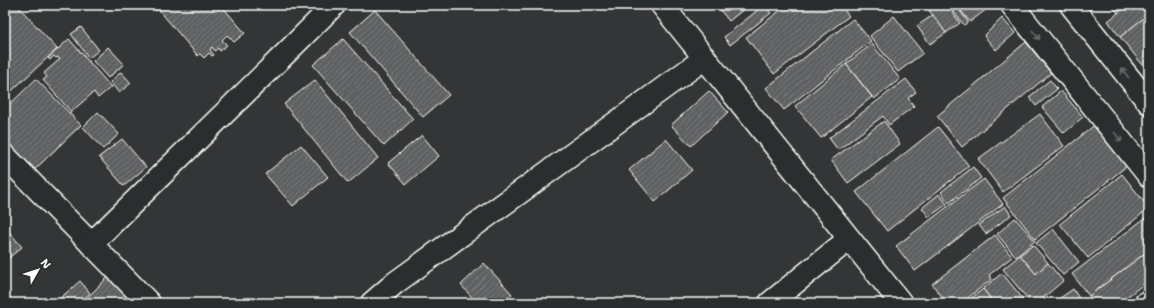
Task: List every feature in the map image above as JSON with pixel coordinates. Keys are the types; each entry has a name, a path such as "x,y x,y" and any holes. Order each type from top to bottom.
{"street":[{"path":"90,244 334,5"},
{"path":"662,5 901,303"},
{"path":"1012,5 1149,176"},
{"path":"1071,5 1149,103"},
{"path":"372,303 395,283 705,58"},
{"path":"5,156 149,303"},
{"path":"770,303 849,239"},
{"path":"1146,303 1149,300"}],"building":[{"path":"9,5 17,5 57,49 5,97 5,9"},
{"path":"151,5 221,5 245,33 234,42 227,35 222,40 227,45 220,51 218,48 215,51 212,47 210,50 214,55 212,56 209,53 204,58 200,54 198,56 158,9 156,11"},
{"path":"716,5 749,5 729,21"},
{"path":"764,5 771,13 730,45 724,37"},
{"path":"787,5 840,5 849,16 774,74 746,37"},
{"path":"933,5 947,5 960,23 946,33 928,9"},
{"path":"961,5 992,5 970,22 958,7"},
{"path":"1112,5 1128,5 1118,13"},
{"path":"1128,5 1149,5 1149,14 1120,37 1108,21"},
{"path":"958,8 968,22 964,25 953,11"},
{"path":"375,10 449,95 423,117 350,32"},
{"path":"1149,14 1149,67 1146,69 1120,37"},
{"path":"933,15 946,33 930,44 917,26"},
{"path":"894,16 923,53 898,72 870,36"},
{"path":"1002,18 1015,33 996,50 984,36"},
{"path":"853,19 871,41 784,110 766,88"},
{"path":"81,27 99,50 89,58 71,34"},
{"path":"69,39 111,87 98,98 94,92 71,112 43,80 47,77 44,73 60,59 54,56 50,60 48,58"},
{"path":"343,39 413,119 384,146 313,65"},
{"path":"1026,42 1051,73 962,147 937,116"},
{"path":"872,44 900,79 874,99 846,64"},
{"path":"108,47 124,64 108,78 93,61"},
{"path":"846,64 872,97 821,138 795,106"},
{"path":"121,72 131,83 119,93 110,82"},
{"path":"36,79 81,125 31,173 5,147 5,109"},
{"path":"906,79 916,92 908,98 914,106 889,125 883,116 838,150 829,138"},
{"path":"315,80 378,158 348,183 284,104"},
{"path":"1050,80 1057,89 1036,106 1029,97"},
{"path":"709,91 728,112 691,146 671,125"},
{"path":"1061,91 1083,117 1064,133 1042,107"},
{"path":"98,112 119,134 103,149 83,127"},
{"path":"1040,114 1064,146 1003,192 978,159"},
{"path":"884,121 900,144 848,183 831,160"},
{"path":"1096,124 1128,165 1035,239 1003,198"},
{"path":"938,127 969,166 887,231 856,192"},
{"path":"422,135 439,156 406,184 388,163"},
{"path":"122,139 146,167 124,186 99,157"},
{"path":"666,139 692,170 655,202 629,170"},
{"path":"301,145 328,177 293,206 265,174"},
{"path":"973,167 981,178 949,203 941,192"},
{"path":"1122,174 1149,208 1088,258 1060,224"},
{"path":"984,179 1003,204 915,271 896,246"},
{"path":"939,194 947,204 929,217 922,208"},
{"path":"1005,206 1011,215 986,234 979,225"},
{"path":"1149,215 1149,250 1089,296 1072,274"},
{"path":"1015,218 1035,241 1016,257 997,234"},
{"path":"5,227 22,247 5,261"},
{"path":"1053,229 1079,262 1063,275 1036,243"},
{"path":"995,235 1012,257 989,275 992,279 961,303 947,303 932,284"},
{"path":"1033,245 1048,263 1036,274 1020,255"},
{"path":"1149,250 1149,280 1119,303 1095,303 1089,296"},
{"path":"1020,255 1036,274 1048,263 1063,281 1037,303 1031,303 1003,269"},
{"path":"484,263 512,294 502,303 477,303 461,285"},
{"path":"1002,273 1023,299 1017,303 994,303 983,289"},
{"path":"108,277 133,302 82,303"},
{"path":"80,281 90,293 79,303 58,303 57,301"},
{"path":"983,289 994,303 965,303"},
{"path":"1073,289 1082,303 1053,303"}]}
